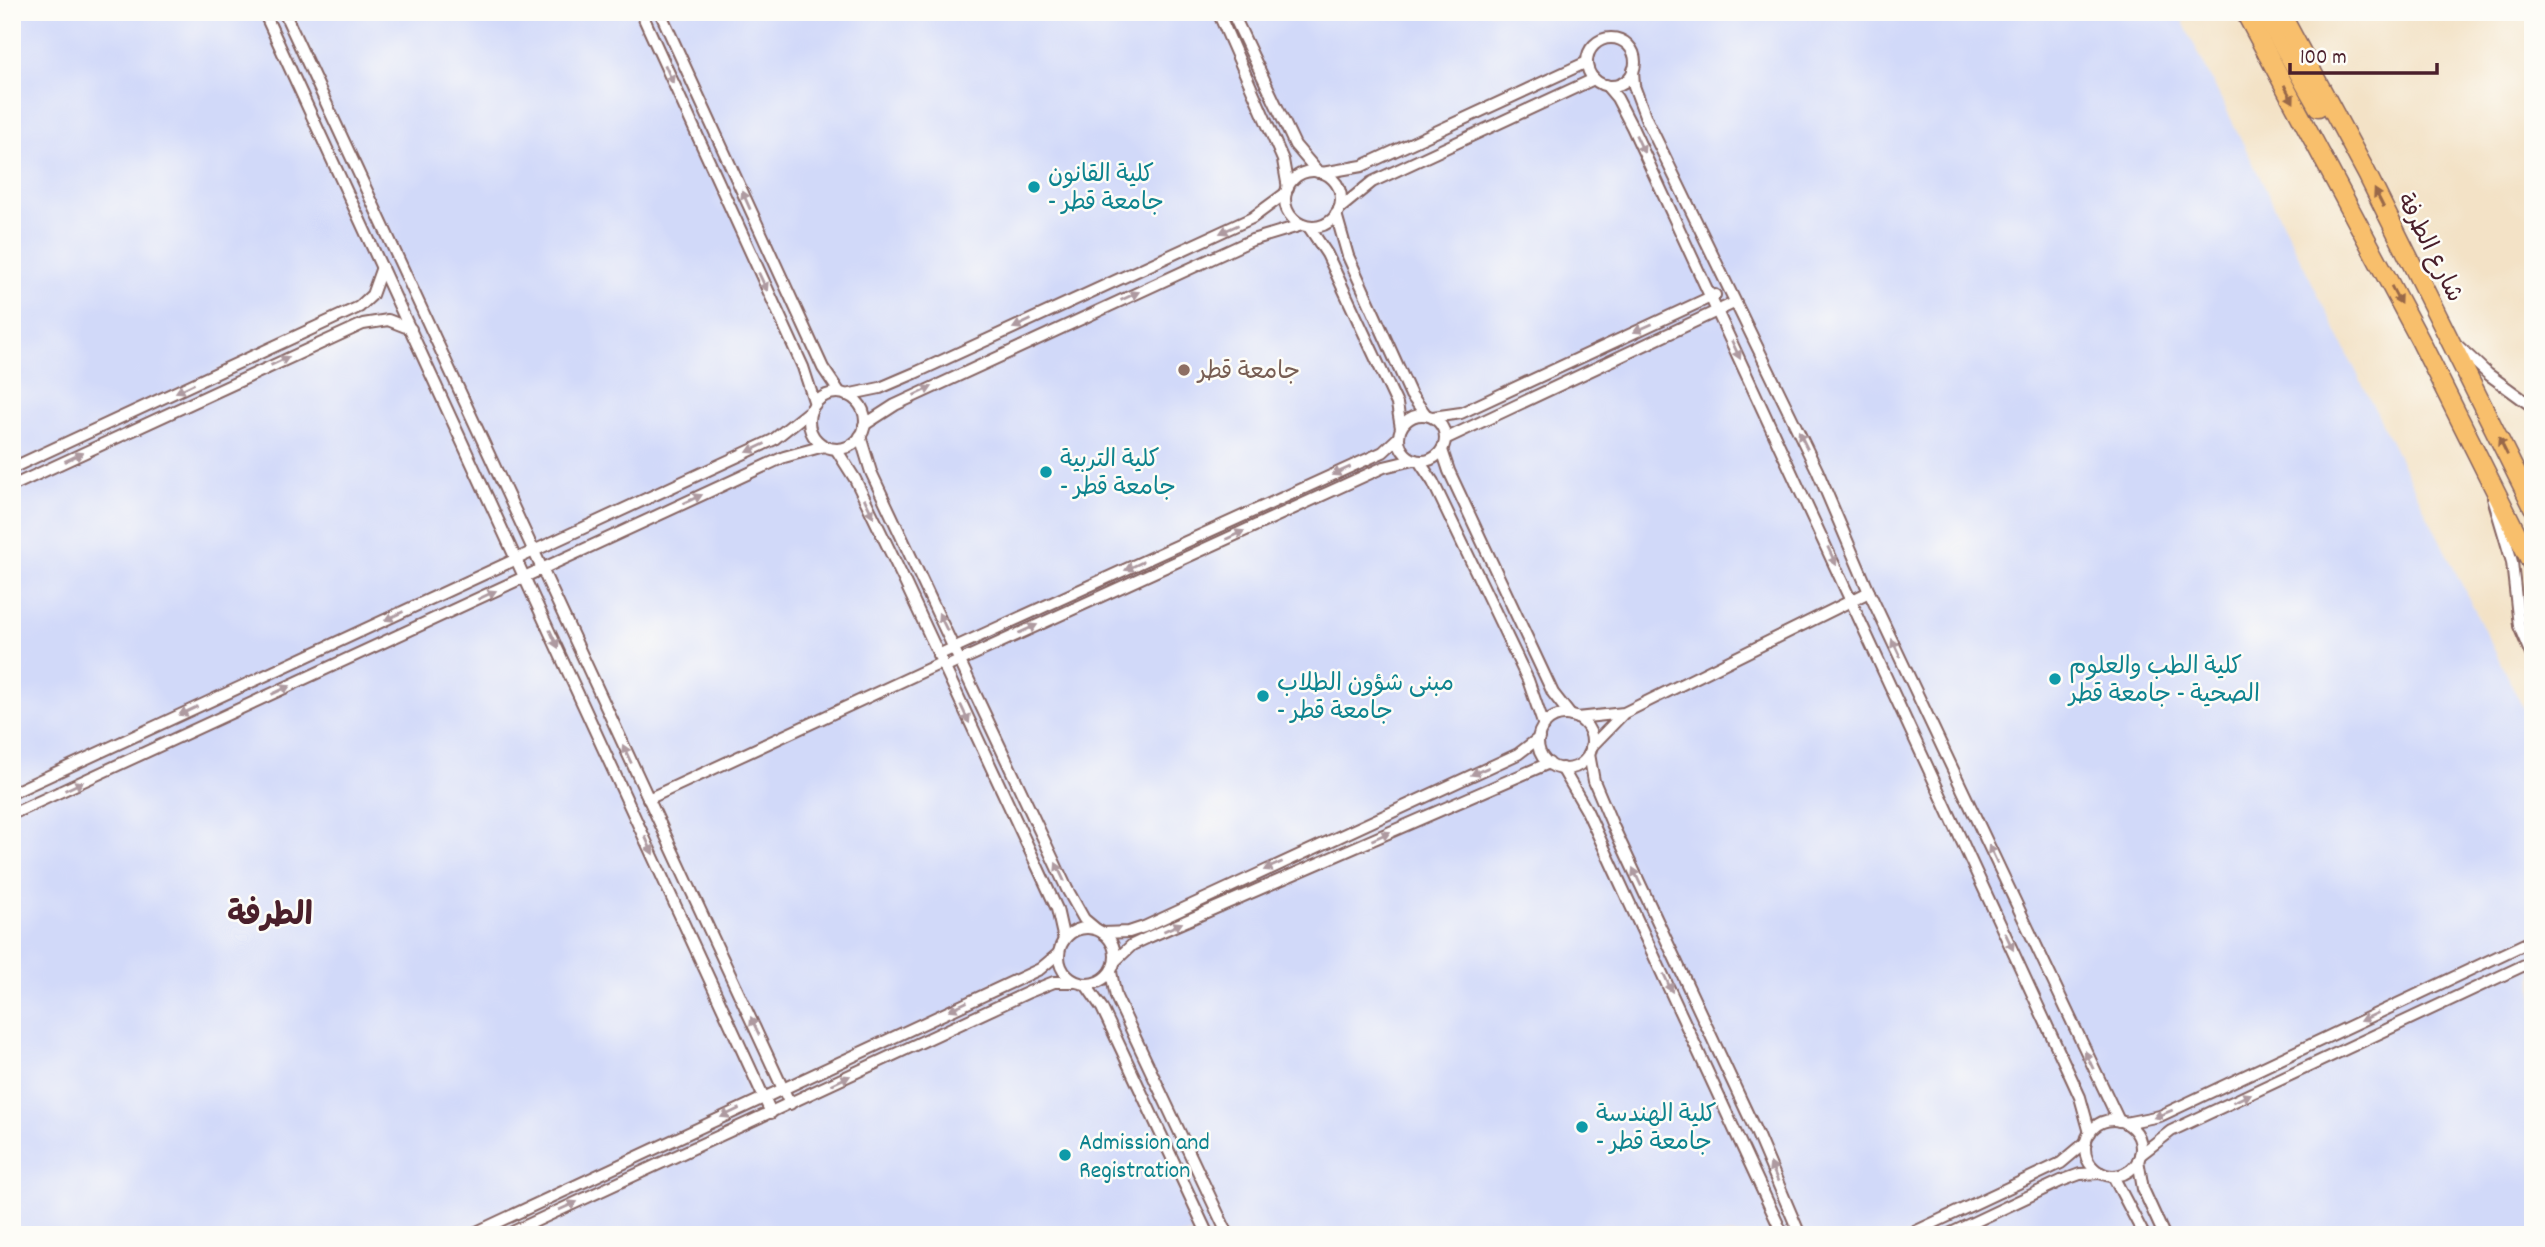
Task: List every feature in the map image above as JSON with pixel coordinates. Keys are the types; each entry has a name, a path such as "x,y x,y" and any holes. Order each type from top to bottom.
{"main road":[{"path":"2245,12 2533,566"},
{"path":"2264,12 2348,158 2367,174"},
{"name":"شارع الطرفة","path":"2280,12 2367,174 2533,507"}],"street":[{"path":"264,12 771,1113"},
{"path":"284,12 790,1104"},
{"path":"641,12 803,367 814,407 810,427 815,438 830,447 855,478 1058,909 1064,940"},
{"path":"660,12 826,374 843,394 860,407 871,472 1077,909 1113,945 1116,997 1228,1235"},
{"path":"1218,12 1283,160 1287,209 1306,226 1327,254 1393,397 1404,453 1416,460 1433,482 1528,680 1544,726"},
{"path":"1232,12 1295,145 1320,173 1333,180 1339,190 1338,211 1348,256 1411,395 1429,416 1441,424 1448,471 1553,693 1590,734 1594,781 1758,1134 1800,1235"},
{"path":"650,32 666,25"},
{"path":"2101,1173 2088,1160 2088,1137 2080,1097 1853,601 1632,127 1617,97 1606,85 1594,79 1587,62 1591,48 1597,42 1615,38 1628,44 1633,52 1634,86 1646,118 1817,470 1951,766 2122,1122 2138,1136 2143,1189 2164,1235"},
{"path":"1238,59 1251,53"},
{"path":"12,793 773,440 829,395 880,388 1252,218 1287,190 1300,175 1343,172 1362,166 1587,62"},
{"path":"1606,85 1622,83 1633,71"},
{"path":"12,814 784,457 830,447 847,447 862,430 895,405 1252,240 1327,223 1371,182 1594,79"},
{"path":"1252,89 1266,82"},
{"path":"324,140 339,133"},
{"path":"12,468 359,307 372,295 382,267"},
{"path":"941,662 955,648 1383,452 1411,418 1461,413 1727,289"},
{"path":"634,813 647,798 941,662 961,660 1384,467 1416,460 1430,460 1444,444 1525,399 1734,303"},
{"path":"779,316 794,307"},
{"path":"12,486 363,324 388,320 411,329"},
{"path":"2450,338 2488,374 2533,407"},
{"path":"1605,345 1612,359"},
{"path":"434,379 450,371"},
{"path":"1519,387 1525,399"},
{"path":"2491,481 2496,513 2512,562 2519,626 2533,659"},
{"path":"1169,550 1175,562"},
{"path":"1080,591 1084,604"},
{"path":"1562,768 1580,764 1624,713 1870,592"},
{"path":"470,1235 1040,969 1059,953 1064,940 1078,929 1129,932 1518,754 1538,738 1544,726 1556,716 1624,713"},
{"path":"1538,738 1540,752 1549,763 1562,768 1577,789 1783,1235"},
{"path":"506,1235 1027,993 1054,982 1086,985 1100,982 1135,944 1549,763"},
{"path":"1931,772 1937,765 1951,766"},
{"path":"627,796 647,798"},
{"path":"1634,912 1650,906"},
{"path":"1129,932 1135,944"},
{"path":"1908,1235 2061,1163 2101,1123 2160,1116 2533,940"},
{"path":"1654,954 1660,949 1671,949"},
{"path":"701,958 719,950"},
{"path":"1059,953 1062,970 1074,982"},
{"path":"1947,1235 2061,1181 2081,1174 2101,1173 2113,1176 2130,1170 2139,1157 2171,1131 2533,961"},
{"path":"2484,962 2493,980"},
{"path":"1020,978 1027,993"},
{"path":"2450,979 2459,996"},
{"path":"1086,985 1102,1008 1208,1235"},
{"path":"882,1042 888,1058"},
{"path":"808,1077 815,1093"},
{"path":"2113,1176 2144,1235"}],"shaded area":[{"name":"جامعة قطر","path":"12,12 2178,12 2533,728 2533,1235 12,1235"}],"place":[{"name":"كلية القانون - جامعة قطر","path":"1034,187"},
{"name":"جامعة قطر","path":"1184,370"},
{"name":"كلية التربية - جامعة قطر","path":"1046,472"},
{"name":"كلية الطب والعلوم الصحية - جامعة قطر","path":"2055,679"},
{"name":"مبنى شؤون الطلاب - جامعة قطر","path":"1263,696"},
{"name":"كلية الهندسة - جامعة قطر","path":"1582,1127"},
{"name":"Admission and Registration","path":"1065,1155"}],"district":[{"name":"الطرفة","path":"270,913"}]}
